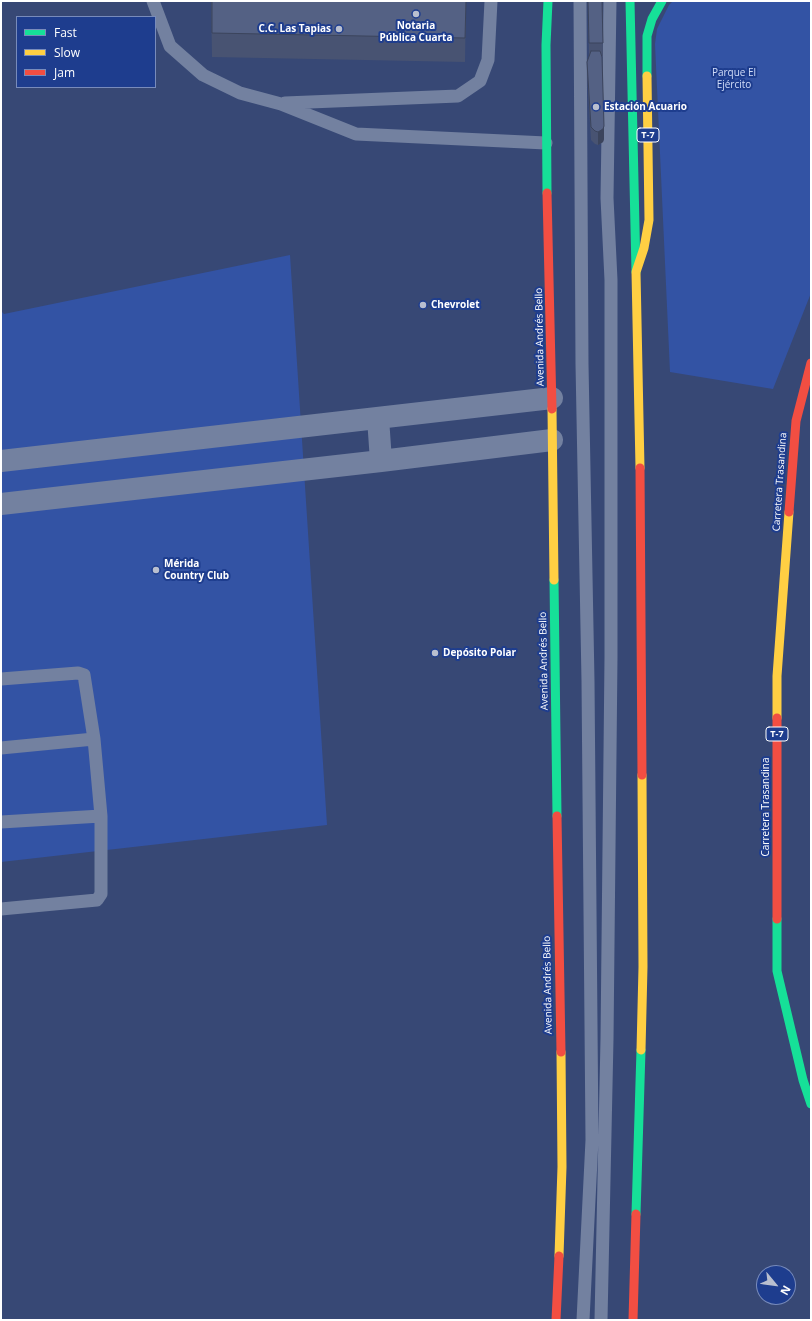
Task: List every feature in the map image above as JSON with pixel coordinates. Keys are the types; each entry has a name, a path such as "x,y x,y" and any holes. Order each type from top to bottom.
{"main road":[{"name":"Avenida Andrés Bello","path":"548,1 546,45 546,143 552,398 562,1167 556,1320"},
{"path":"630,1 640,438 643,967 633,1320"},
{"name":"T-7","path":"636,272 644,248 649,220 647,36 652,19 662,1"},
{"name":"Carretera Trasandina","path":"811,363 796,421 777,676 777,971 802,1080 811,1104"}],"street":[{"path":"1,461 552,398"},
{"path":"378,418 381,461"},
{"path":"1,504 552,440"}],"lane":[{"path":"153,1 170,46 203,75 240,93 281,104 356,134 546,143"},
{"path":"281,104 458,96 480,81 488,60 491,1"},
{"path":"580,1 582,364 589,752 592,1140 583,1320"},
{"path":"601,1320 607,1039 611,658 611,280 607,198 610,1"},
{"path":"1,679 78,673 84,675 94,739 101,816 101,894 97,900 1,909"},
{"path":"1,748 94,739"},
{"path":"1,822 101,816"}],"green space":[{"name":"Parque El Ejército","path":"673,1 811,1 811,293 773,389 670,372 655,44 657,29 669,5"},
{"name":"Mérida Country Club","path":"290,255 327,825 1,862 1,311 4,314"}],"building":[{"path":"212,1 466,1 465,38 212,33"},
{"path":"588,1 602,1 603,43 589,43"},
{"name":"Estación Acuario","path":"591,51 600,51 602,57 604,126 603,129 598,132 591,127 587,62"}],"traffic: fast":[{"path":"547,193 546,45 548,1"},
{"path":"630,1 636,272"},
{"path":"647,76 647,36 652,19 662,1"},
{"path":"554,580 557,816"},
{"path":"777,919 777,971 803,1080 811,1104"},
{"path":"636,1214 641,1050"}],"traffic: slow":[{"path":"636,272 644,248 649,220 647,76"},
{"path":"636,272 640,468"},
{"path":"552,409 554,580"},
{"path":"777,718 777,676 789,512"},
{"path":"641,1050 643,967 642,775"},
{"path":"559,1256 562,1167 561,1052"}],"traffic: jam":[{"path":"547,193 552,409"},
{"path":"789,512 796,421 811,363"},
{"path":"640,468 642,775"},
{"path":"777,718 777,919"},
{"path":"557,816 561,1052"},
{"path":"633,1320 636,1214"},
{"path":"556,1320 559,1256"}],"place":[{"name":"Notaria Pública Cuarta","path":"416,14"},
{"name":"C.C. Las Tapias","path":"339,29"},
{"name":"Estación Acuario","path":"596,107"},
{"name":"Chevrolet","path":"423,305"},
{"name":"Mérida Country Club","path":"156,570"},
{"name":"Depósito Polar","path":"435,653"}]}
